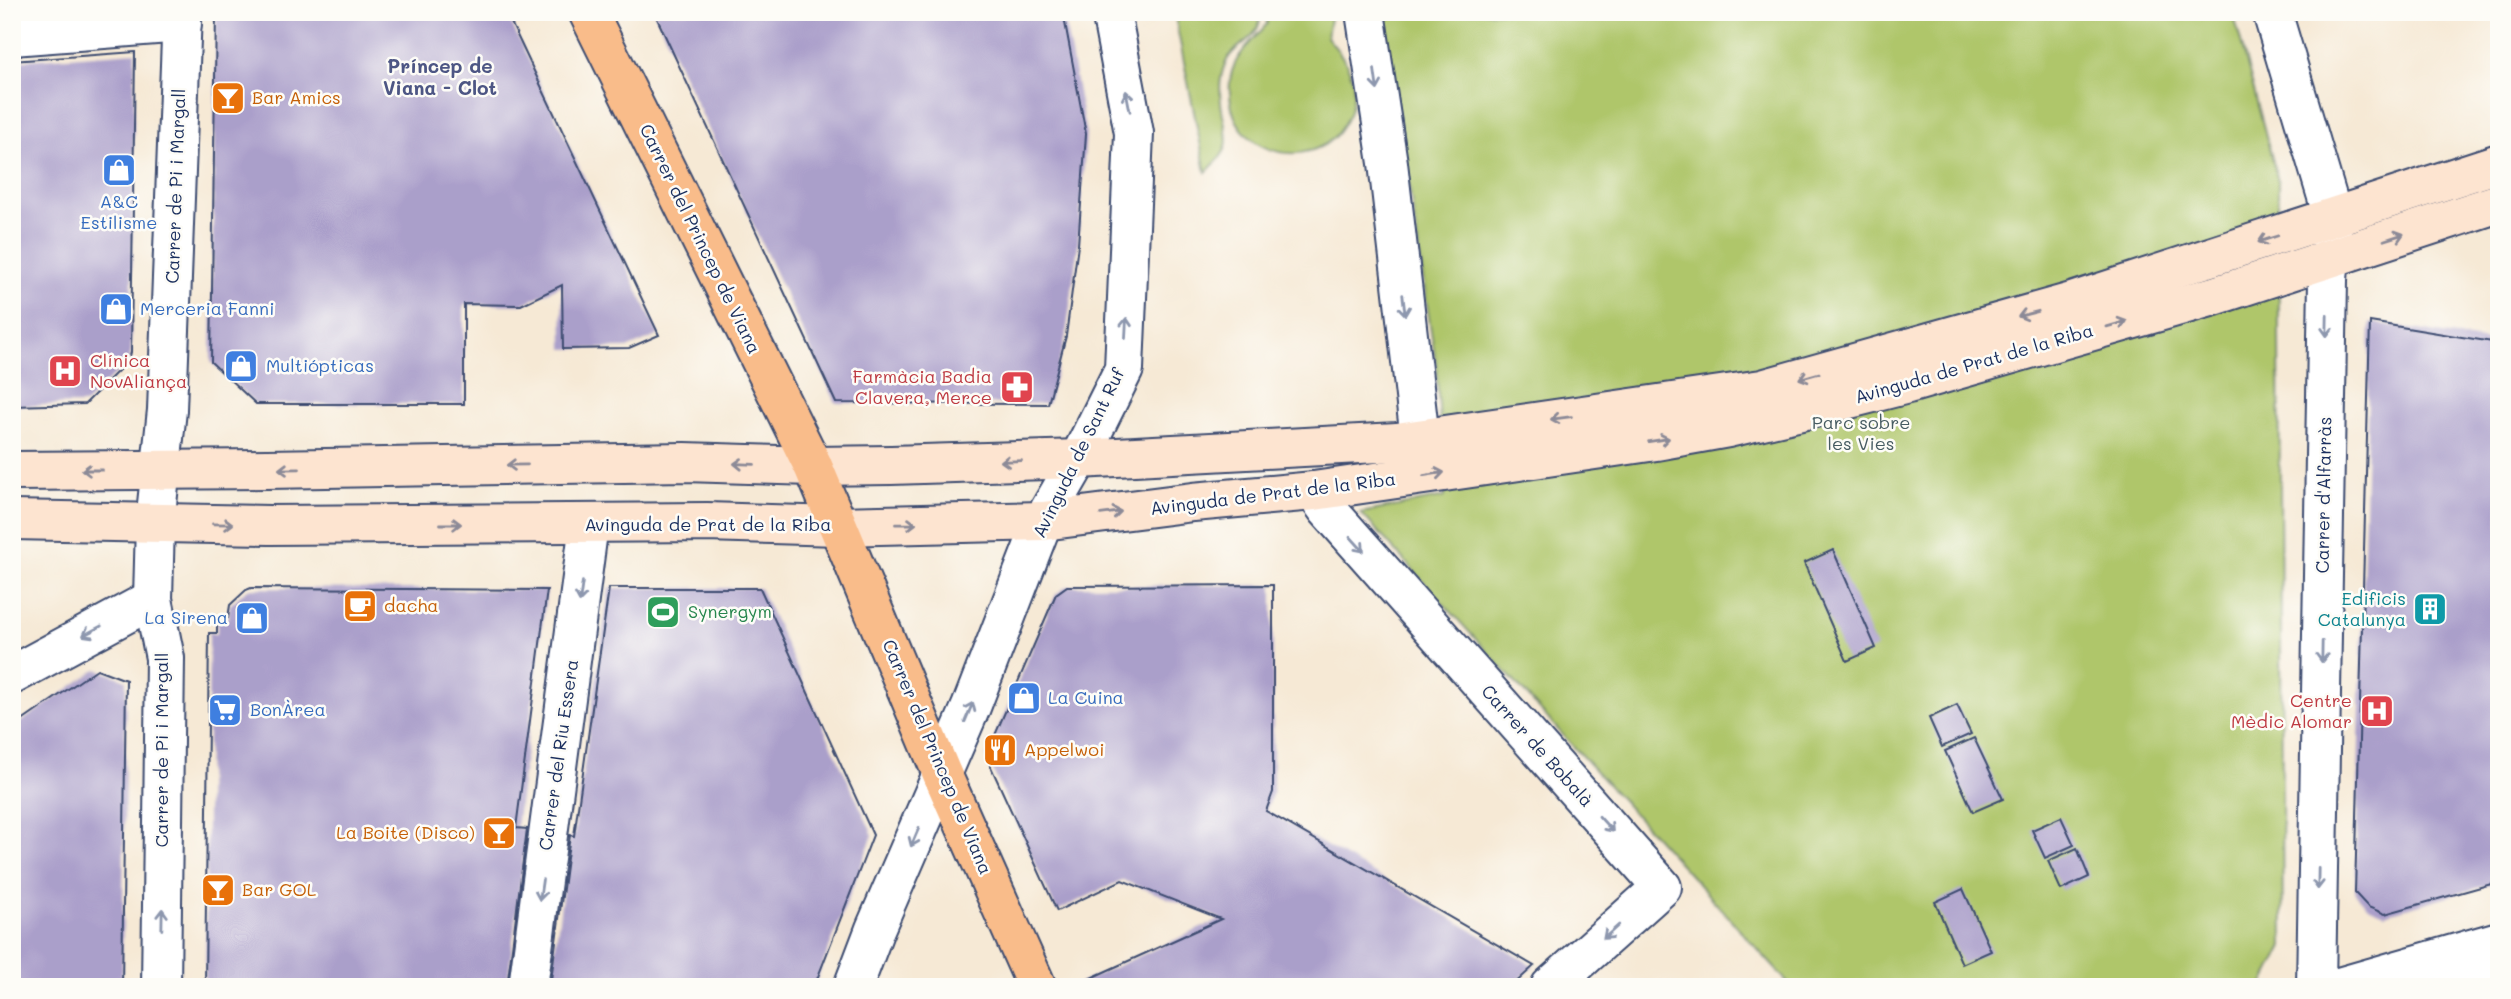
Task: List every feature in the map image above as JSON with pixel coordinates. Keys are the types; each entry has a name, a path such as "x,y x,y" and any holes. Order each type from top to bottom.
{"main road":[{"name":"Carrer del Princep de Viana","path":"588,12 813,466 942,774 1037,987"},
{"name":"Avinguda de Prat de la Riba","path":"12,471 685,462 813,466 1079,459 1397,442 1762,389 2072,302 2499,163"},
{"name":"Avinguda de Prat de la Riba","path":"12,520 155,523 706,522 838,526 1044,522 1192,502 1314,491 1656,441 1741,425 1935,376 2214,296 2499,203"}],"street":[{"name":"Avinguda de Sant Ruf","path":"853,987 971,707 1044,522 1124,369 1134,133 1111,12"},
{"path":"1365,12 1388,163 1420,439"},
{"name":"Carrer d'Alfarràs","path":"2272,12 2333,217 2329,258 2316,987"},
{"path":"12,36 182,18"},
{"name":"Carrer de Pi i Margall","path":"161,987 165,658 153,599 155,523 167,410 182,18"},
{"name":"Carrer de Bobalà","path":"1314,491 1327,509 1662,887 1550,987"},
{"name":"Carrer del Riu Essera","path":"528,987 589,524"},
{"path":"12,675 153,599"},
{"path":"2339,987 2499,941"},
{"path":"2434,960 2499,973"}],"green space":[{"path":"1174,12 1260,12 1260,21 1253,35 1231,54 1221,76 1220,92 1227,144 1225,151 1206,172"},
{"path":"1266,12 1331,12 1327,37 1345,61 1352,78 1352,101 1344,124 1331,140 1309,151 1281,152 1255,142 1237,122 1232,108 1232,71 1240,55 1267,24"},
{"name":"Parc sobre les Vies","path":"1377,12 2233,12 2278,181 2283,946 2263,986 1792,987 1361,513 1445,497 1436,364 1392,73"}],"building":[{"path":"216,12 506,12 659,335 629,348 563,349 562,285 521,305 464,304 464,404 256,404 211,362"},
{"path":"654,12 1063,12 1086,134 1078,245 1066,336 1048,404 836,403"},
{"path":"135,52 129,360 85,404 12,406 12,61"},
{"name":"Edificis Catalunya","path":"2370,322 2499,343 2499,774 2495,883 2385,914 2368,907 2355,893"},
{"path":"1833,550 1876,648 1847,661 1804,563"},
{"path":"1273,585 1273,792 1266,811 1534,966 1511,987 1071,987 1221,919 1122,880 1057,911 986,756 1056,594 1067,586"},
{"path":"251,588 547,590 516,828 527,829 507,987 205,987 209,633 217,633 217,618 228,618 230,605"},
{"path":"609,588 760,588 873,835 814,987 550,987 570,835 574,836"},
{"path":"97,669 126,680 122,987 12,987 12,728"},
{"path":"1957,705 1971,734 1942,747 1929,718"},
{"path":"1974,738 2003,799 1973,812 1945,751"},
{"path":"2061,817 2074,845 2045,858 2032,830"},
{"path":"2077,848 2089,877 2061,890 2048,861"},
{"path":"1963,889 1991,951 1962,964 1935,902"}],"place":[{"name":"Bar Amics","path":"228,98"},
{"name":"A&C Estilisme","path":"119,170"},
{"name":"Merceria Fanni","path":"116,309"},
{"name":"Multiópticas","path":"241,366"},
{"name":"Clínica NovAliança","path":"65,371"},
{"name":"Farmàcia Badia Clavera, Merce","path":"1017,387"},
{"name":"dacha","path":"360,606"},
{"name":"Edificis Catalunya","path":"2430,609"},
{"name":"Synergym","path":"663,612"},
{"name":"La Sirena","path":"252,618"},
{"name":"La Cuina","path":"1024,698"},
{"name":"BonÀrea","path":"225,710"},
{"name":"Centre Mèdic Alomar","path":"2377,711"},
{"name":"Appelwoi","path":"1000,750"},
{"name":"La Boite (Disco)","path":"499,833"},
{"name":"Bar GOL","path":"218,890"}],"district":[{"name":"Príncep de Viana - Clot","path":"440,77"}]}
